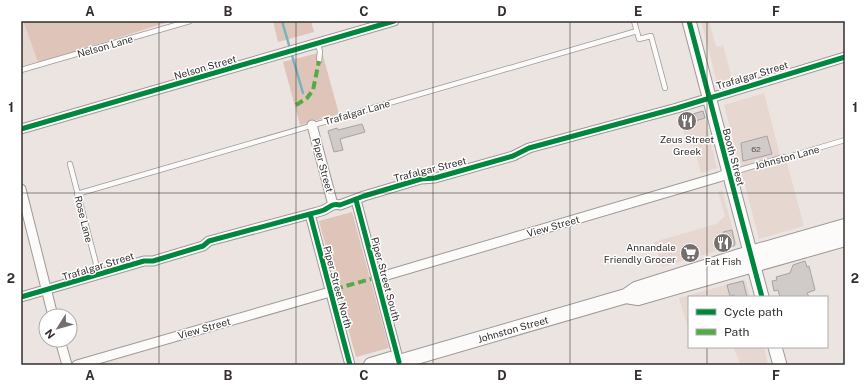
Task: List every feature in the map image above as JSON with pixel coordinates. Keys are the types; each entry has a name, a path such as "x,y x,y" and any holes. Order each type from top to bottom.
{"main road":[{"name":"Booth Street","path":"688,21 762,296"},
{"name":"Johnston Street","path":"752,259 845,226"},
{"name":"Johnston Street","path":"371,365 391,359 397,364 626,296 636,288 752,259 845,240"},
{"path":"775,348 780,365"}],"street":[{"name":"Nelson Street","path":"21,129 394,21"},
{"name":"Trafalgar Street","path":"21,297 144,261 153,261 203,246 209,241 310,214 333,205 340,205 364,196 421,179 435,178 513,156 529,148 677,108 845,56"},
{"name":"Piper Street","path":"312,125 333,205"},
{"name":"View Street","path":"377,278 720,177 729,173"},
{"path":"21,189 24,212 52,308"},
{"name":"Piper Street South","path":"356,200 377,278 397,364"},
{"name":"Piper Street North","path":"310,214 350,365"},
{"name":"View Street","path":"77,365 330,292"},
{"path":"62,348 67,365"}],"lane":[{"name":"Nelson Lane","path":"21,70 190,21"},
{"path":"634,21 639,39 651,36 665,88"},
{"name":"Trafalgar Lane","path":"77,194 637,31"},
{"path":"317,43 320,51 319,61"},
{"name":"Johnston Lane","path":"729,173 845,140"},
{"name":"Rose Lane","path":"70,164 99,275"}],"shaded area":[{"path":"21,21 23,21 38,62 21,66"},
{"path":"23,21 171,21 38,62"},
{"path":"273,21 311,21 314,32 278,42"},
{"path":"701,21 709,21 716,47 723,45 732,79 717,83"},
{"path":"322,52 339,114 300,125 283,62"},
{"path":"764,93 780,155 787,163 804,226 759,239 724,105"},
{"path":"703,110 717,168 701,173 693,144 687,145 680,117"},
{"path":"722,190 737,245 662,267 654,242 716,224 725,216 718,192"},
{"path":"352,212 389,348 356,357 319,221"},
{"path":"743,280 746,281 750,296 688,296 688,328 679,298"},
{"path":"733,348 764,348 768,365 741,365"}],"building":[{"name":"Zeus Street Greek","path":"703,111 705,118 682,125 680,118"},
{"path":"362,124 365,132 340,139 343,150 334,152 328,131"},
{"path":"767,136 772,154 743,161 741,143"},
{"path":"732,230 735,244 734,246 728,248 723,232"},
{"path":"805,261 807,267 809,266 815,290 807,293 808,296 780,296 778,290 774,291 772,281 777,280 776,277 790,273 793,265"},
{"path":"743,281 747,296 730,296 727,285"}],"waterway":[{"path":"282,21 303,93"}],"marked path":[{"path":"296,105 307,98 313,90 319,61"},
{"path":"335,289 371,279"}],"cycle path":[{"path":"21,129 394,21"},
{"path":"689,21 762,296"},
{"path":"21,297 144,261 153,261 203,246 209,241 318,212 333,205 340,205 364,196 421,179 435,178 513,156 529,148 677,108 845,57"},
{"path":"356,200 399,362"},
{"path":"310,214 350,365"}],"place":[{"name":"Zeus Street Greek","path":"687,121"},
{"name":"Fat Fish","path":"723,243"},
{"name":"Annandale Friendly Grocer","path":"690,253"}]}
